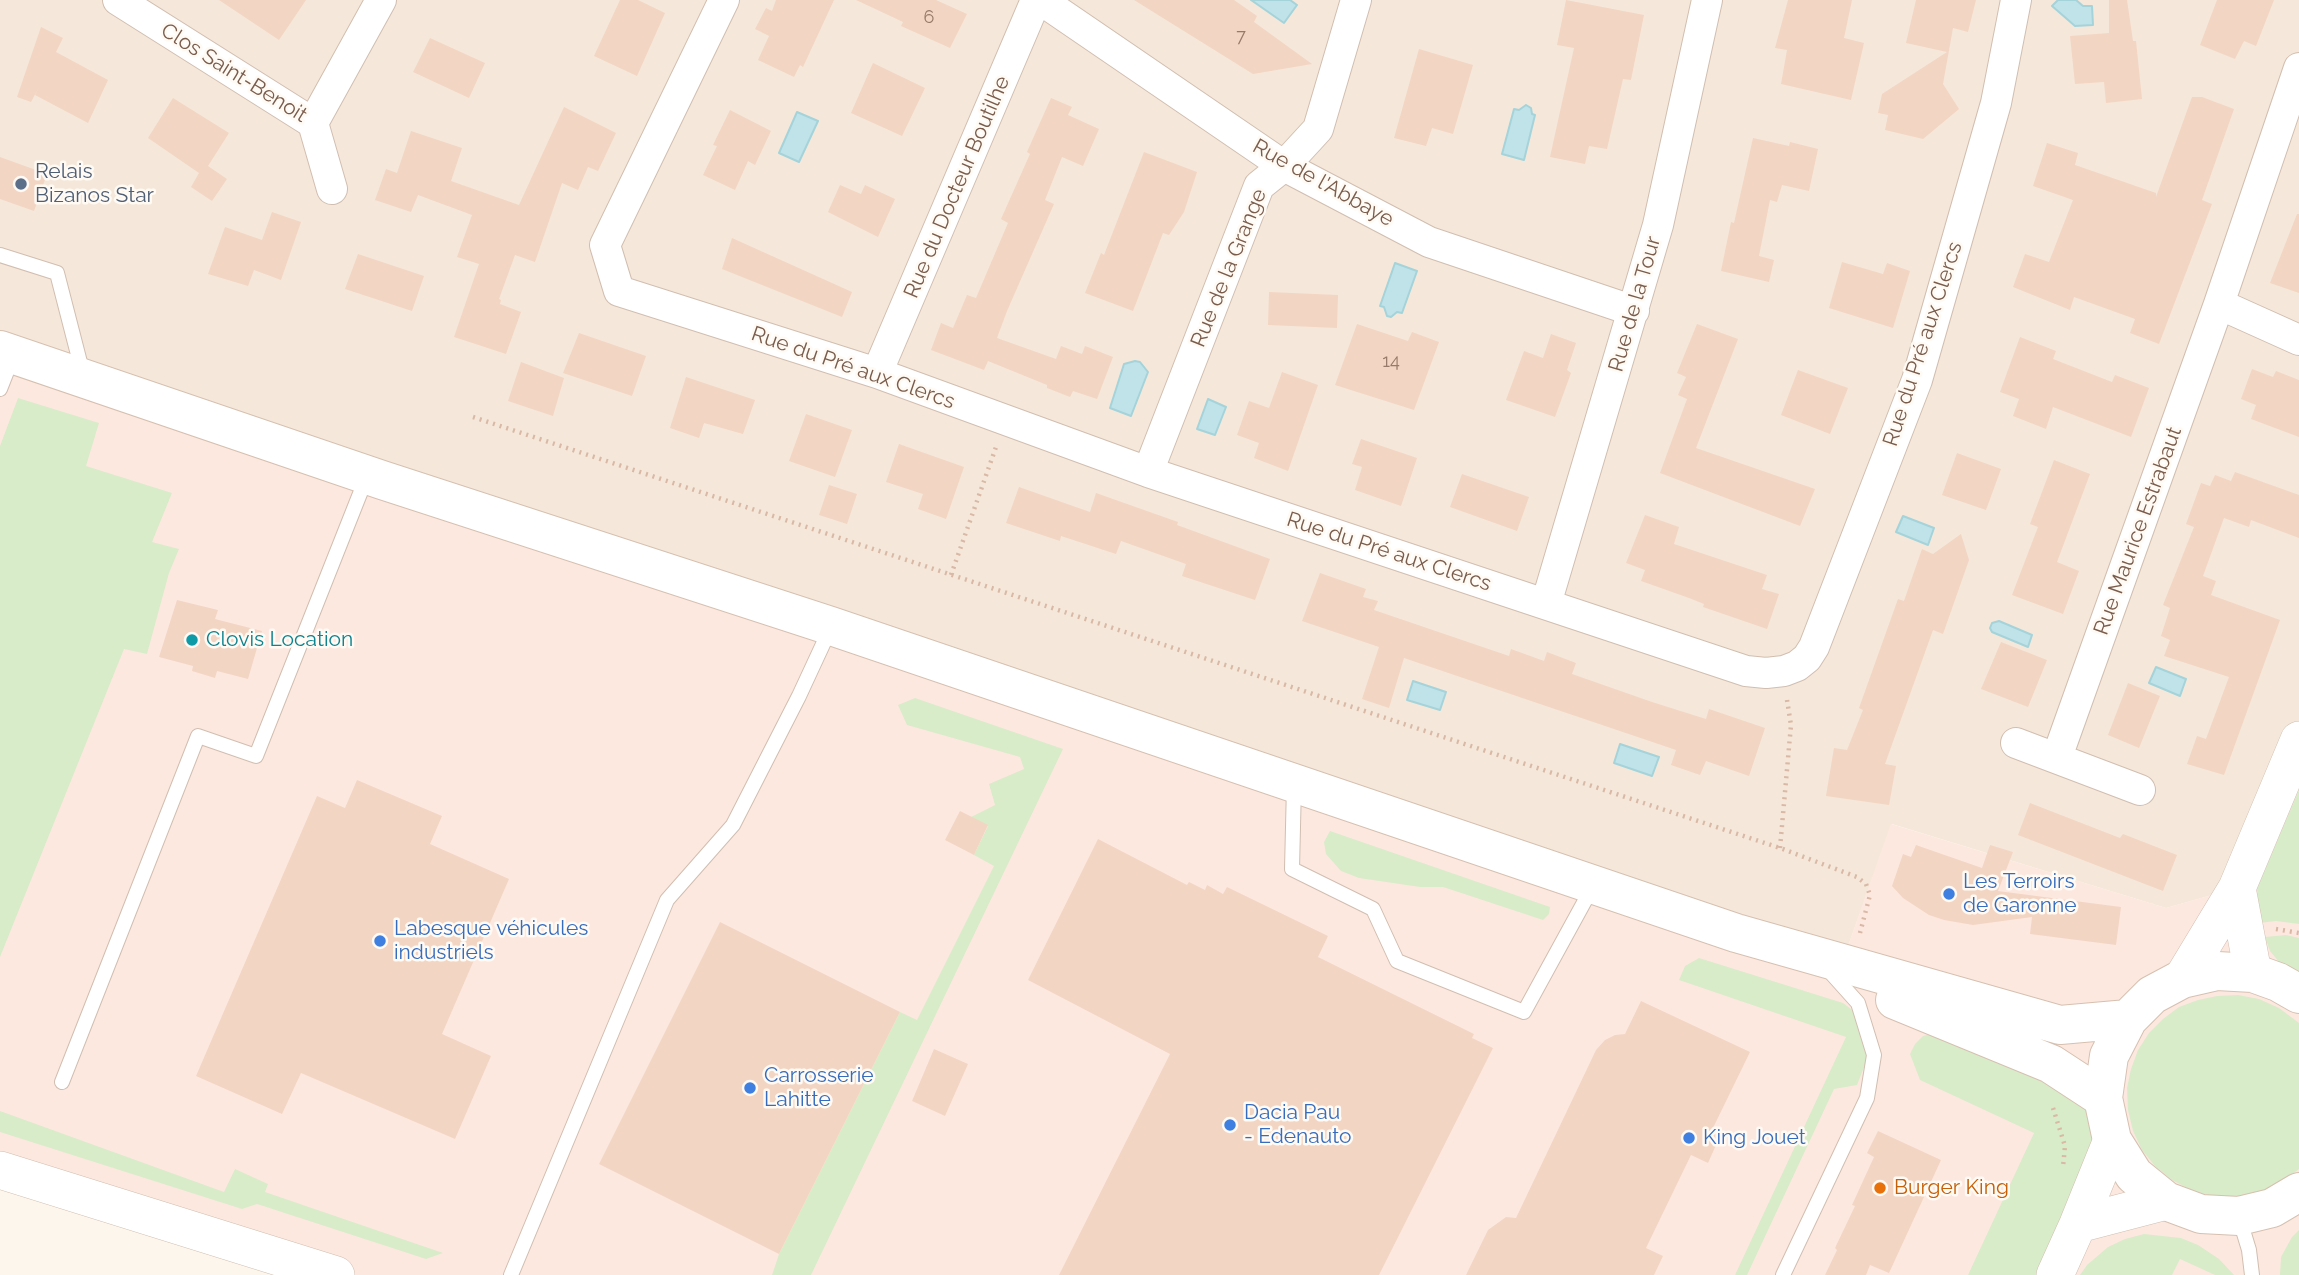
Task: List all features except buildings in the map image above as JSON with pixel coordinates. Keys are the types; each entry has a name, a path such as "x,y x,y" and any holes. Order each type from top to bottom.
{"main road":[{"path":"4,365 85,379 831,626 1594,886 1752,937 2060,1025 2128,1019"},
{"path":"1752,937 1832,974 2051,1064 2103,1098"},
{"path":"2299,994 2278,982 2253,973 2217,971 2182,979 2152,995 2128,1019 2109,1056 2103,1098 2112,1140 2134,1175 2166,1200 2201,1214 2239,1216 2272,1208 2299,1192"}],"street":[{"name":"Clos Saint-Benoit","path":"118,0 313,123 332,189"},
{"name":"Clos Saint-Benoit","path":"313,123 381,0"},
{"name":"Rue du Pré aux Clercs","path":"724,0 605,245 619,291 877,373 1148,472 1746,671 1766,673 1797,666 1807,658 1814,647 1917,380 1996,103 2016,0"},
{"name":"Rue du Docteur Boutilhe","path":"877,373 1039,0"},
{"name":"Rue de l'Abbaye","path":"1039,0 1284,166 1429,242 1634,311"},
{"name":"Rue de la Grange","path":"1148,472 1259,186 1284,166 1318,129 1356,0"},
{"name":"Rue de la Tour","path":"1546,604 1658,225 1707,0"},
{"name":"Rue Maurice Estrabaut","path":"2057,757 2219,304 2299,68"},
{"path":"2219,304 2299,340"},
{"path":"2182,979 2237,888 2299,740"},
{"path":"2016,743 2140,790"},
{"path":"2237,888 2253,973"},
{"path":"2055,1275 2112,1140"},
{"path":"0,1170 336,1275"},
{"path":"2078,1224 2166,1200"}],"lane":[{"path":"0,255 57,273 85,379"},
{"path":"62,1082 198,736 256,756 373,476"},
{"path":"512,1275 667,900 733,825 799,696 831,626"},
{"path":"1294,784 1292,869 1373,909 1397,961 1524,1012 1594,886"},
{"path":"1783,1275 1867,1098 1874,1055 1858,1003 1832,974"},
{"path":"2239,1216 2249,1250 2252,1275"}],"path":[{"path":"472,417 1780,848 1857,877 1866,884 1870,895 1859,937"},
{"path":"951,575 1006,420"},
{"path":"1780,848 1791,725 1784,671"},
{"path":"2052,1103 2065,1146 2062,1175"}],"shaded area":[{"path":"0,0 2299,0 2299,740 2237,888 2166,908 1892,824 1842,963 0,350"},
{"path":"0,350 1842,963 1891,824 2166,908 2237,888 2299,740 2299,1275 336,1275 0,1170"}],"green space":[{"path":"18,398 99,423 86,466 172,493 152,542 179,549 169,573 147,654 124,649 0,957 0,446"},
{"path":"915,698 1063,749 811,1275 772,1275 779,1254 900,1012 917,1020 994,866 974,855 988,826 971,817 995,805 989,784 1024,769 1020,757 907,725 898,705"},
{"path":"2299,790 2299,924 2276,921 2259,923 2257,888"},
{"path":"1330,831 1550,907 1549,914 1543,920 1443,887 1420,887 1359,878 1341,871 1326,854 1324,842"},
{"path":"2286,935 2299,938 2299,974 2280,963 2270,951 2265,937"},
{"path":"1699,958 1843,1003 1855,1012 1868,1057 1857,1085 1834,1089 1747,1275 1735,1275 1846,1037 1679,980 1685,966"},
{"path":"2238,995 2259,999 2279,1008 2299,1023 2299,1169 2275,1187 2233,1198 2211,1196 2191,1190 2172,1180 2155,1166 2142,1150 2133,1131 2127,1088 2138,1050 2149,1033 2163,1019 2179,1007 2198,1000"},
{"path":"1934,1033 2078,1094 2095,1124 2094,1169 2037,1275 1968,1275 2034,1133 1920,1080 1910,1054 1923,1036"},
{"path":"0,1111 224,1192 235,1169 268,1184 265,1192 443,1253 426,1259 257,1204 242,1209 0,1132"},
{"path":"2299,1230 2299,1275 2280,1275 2281,1257"},
{"path":"2144,1234 2181,1238 2198,1245 2219,1259 2234,1275 2215,1275 2180,1259 2172,1275 2080,1275 2087,1265 2108,1247"}],"water":[{"path":"1251,0 1290,0 1297,5 1284,23"},
{"path":"2058,0 2076,0 2083,6 2092,6 2093,25 2075,26 2052,6"},
{"path":"1526,105 1535,115 1524,160 1502,154 1514,109 1519,110"},
{"path":"797,112 818,121 799,162 779,153"},
{"path":"1395,263 1417,271 1402,313 1397,312 1391,317 1387,316 1384,307 1380,306"},
{"path":"1140,362 1148,372 1131,416 1110,408 1124,364"},
{"path":"1208,399 1226,407 1215,435 1197,429"},
{"path":"1903,516 1934,528 1928,545 1896,532"},
{"path":"1999,621 2032,635 2028,647 1992,632 1992,623"},
{"path":"2156,667 2186,679 2180,696 2149,683"},
{"path":"1413,681 1446,692 1440,710 1407,700"},
{"path":"1620,744 1659,757 1652,776 1614,763"}],"place":[{"name":"Relais Bizanos Star","path":"21,184"},
{"name":"Clovis Location","path":"192,640"},
{"name":"Les Terroirs de Garonne","path":"1949,894"},
{"name":"Labesque véhicules industriels","path":"380,941"},
{"name":"Carrosserie Lahitte","path":"750,1088"},
{"name":"Dacia Pau - Edenauto","path":"1230,1125"},
{"name":"King Jouet","path":"1689,1138"},
{"name":"Burger King","path":"1880,1188"}]}
